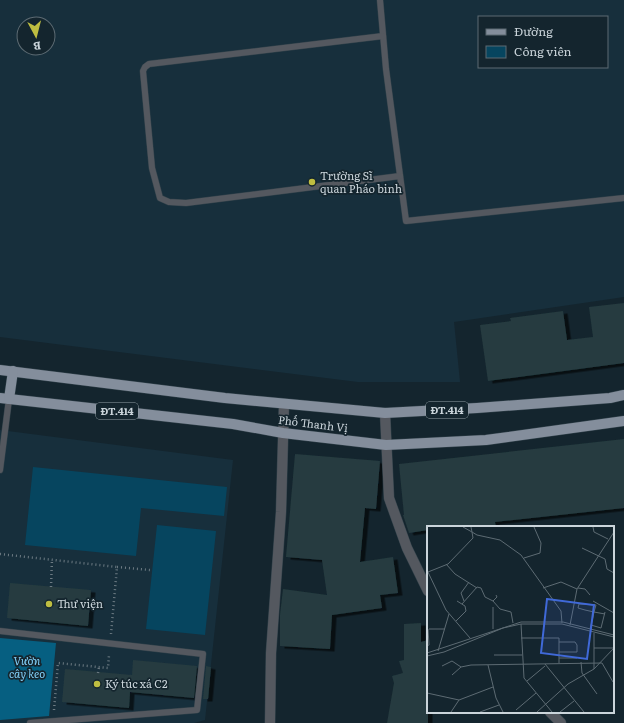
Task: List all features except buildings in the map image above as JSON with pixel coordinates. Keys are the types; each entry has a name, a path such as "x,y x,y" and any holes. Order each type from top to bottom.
{"main road":[{"name":"Phố Thanh Vị","path":"0,370 284,404 385,413 610,398 624,395"},
{"path":"4,399 13,371"},
{"name":"Phố Thanh Vị","path":"4,399 233,424 386,445 486,440 624,421"}],"street":[{"path":"270,723 271,653 281,512 284,404"},
{"path":"385,413 389,498 406,548 427,589"},
{"path":"551,713 561,723"}],"lane":[{"path":"380,0 383,36 406,221 624,198"},
{"path":"383,36 149,64 143,71 152,168 160,198 169,202 186,203 400,176"},
{"path":"0,470 4,399"},
{"path":"0,631 203,654 197,710 30,723"}],"path":[{"path":"0,554 150,570"},
{"path":"51,587 52,560"},
{"path":"54,721 58,663 108,668 117,566"},
{"path":"98,672 99,667"}],"shaded area":[{"name":"Trường Sĩ quan Pháo binh","path":"0,0 624,0 624,297 454,322 460,382 358,382 0,337"},
{"path":"0,430 233,460 205,720 194,723 0,723"}],"green space":[{"path":"33,467 227,487 224,516 141,508 136,556 25,545"},
{"path":"157,525 216,531 205,635 146,629"},
{"name":"Vườn cây keo","path":"0,638 56,643 49,716 0,720"}],"place":[{"name":"Trường Sĩ quan Pháo binh","path":"312,182"},
{"name":"Thư viện","path":"49,604"},
{"name":"Ký túc xá C2","path":"97,684"}]}
